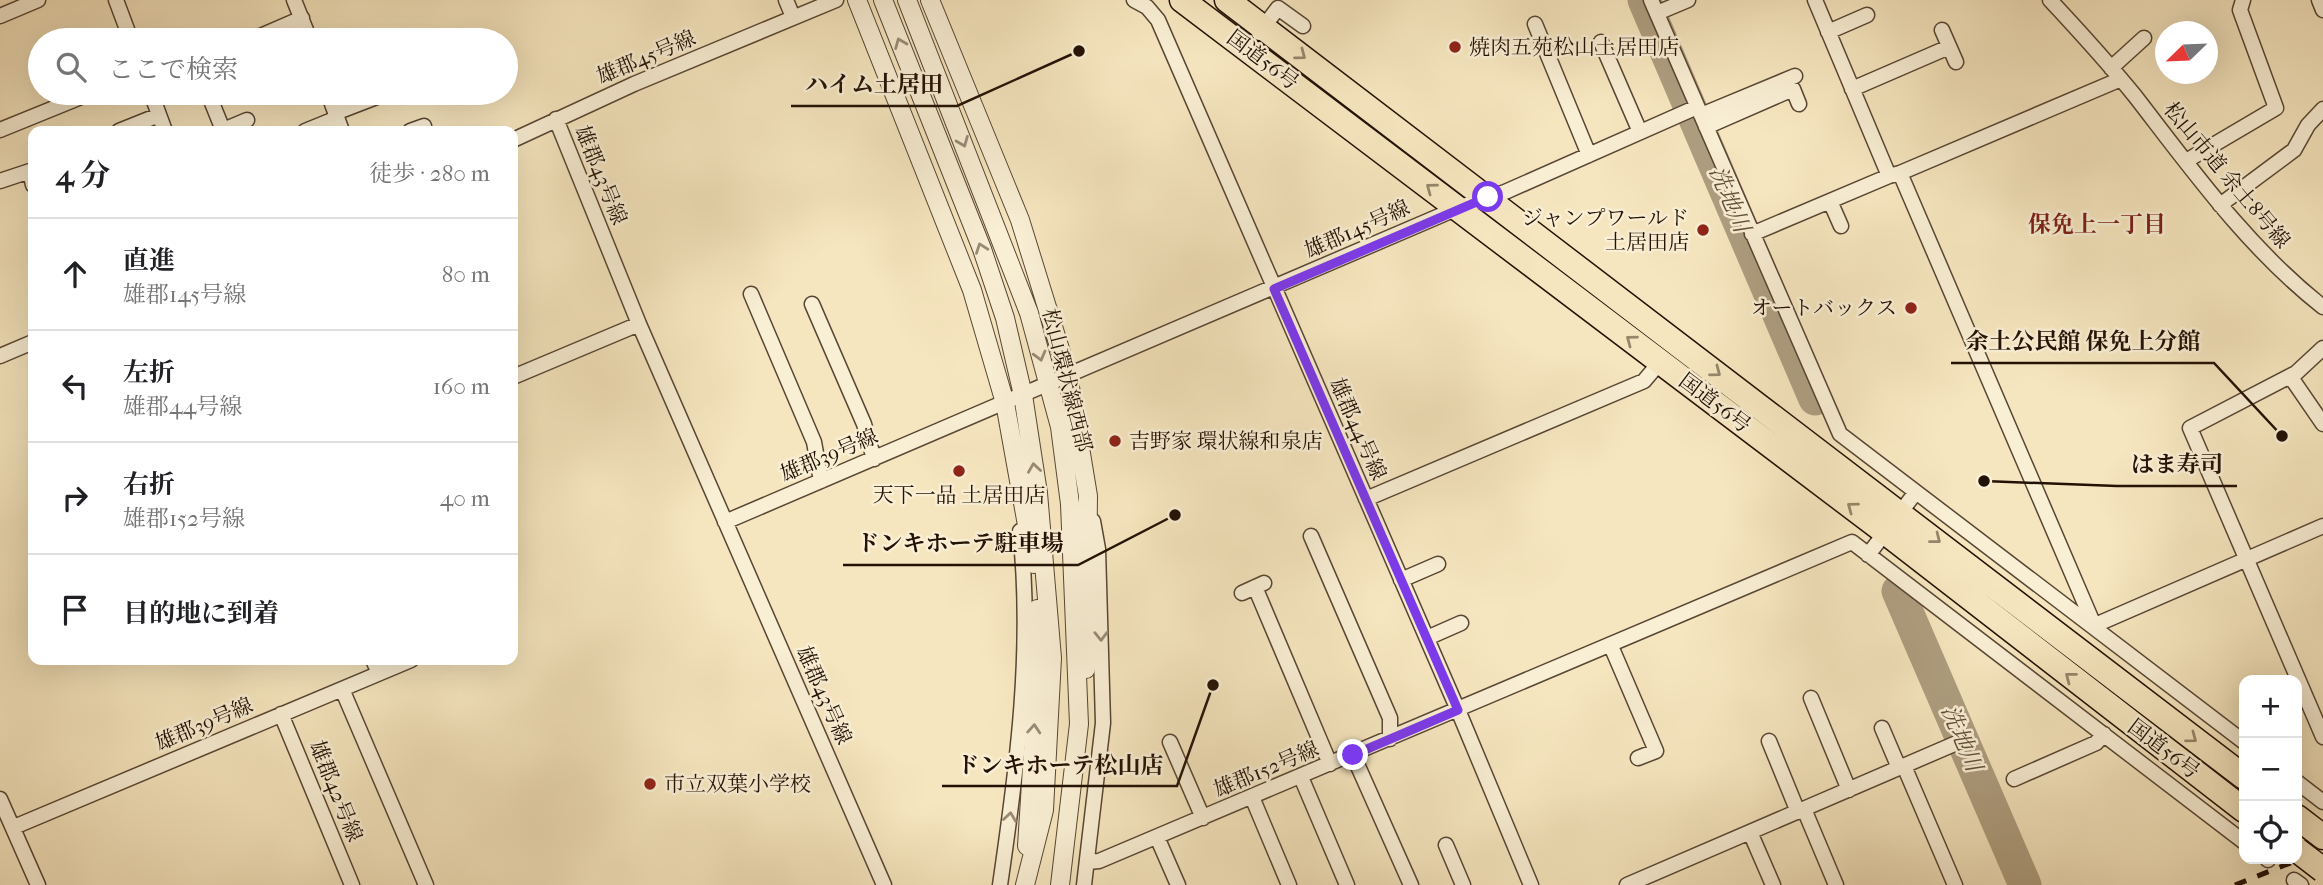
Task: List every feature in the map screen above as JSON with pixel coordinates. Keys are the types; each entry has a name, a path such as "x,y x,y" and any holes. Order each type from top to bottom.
{"highway":[{"name":"国道56号","path":"1182,0 1885,533 2239,806"},
{"name":"国道56号","path":"1227,0 1901,512 2239,773"},
{"path":"2302,821 2323,837"},
{"path":"2302,854 2323,870"}],"street":[{"path":"0,16 38,0"},
{"path":"116,0 126,28"},
{"path":"294,0 306,28"},
{"path":"786,0 793,18"},
{"name":"雄郡45号線","path":"518,138 836,0"},
{"path":"857,0 972,290 1005,403 1035,575 1039,658 1027,823 1026,878"},
{"path":"883,0 982,249 1005,318 1023,395 1038,494 1052,658 1044,810 1026,878"},
{"name":"松山環状線西部","path":"907,0 1024,301 1060,427 1070,505 1079,724 1061,880"},
{"path":"930,0 1020,220 1068,375 1098,549 1103,723 1084,885"},
{"name":"雄郡44号線","path":"1134,0 1147,7 1158,20 1427,638 1531,885"},
{"path":"1688,0 1654,7 1840,434 2239,738"},
{"path":"1815,0 1852,89 1895,175 2094,626"},
{"name":"松山市道 余土8号線","path":"2050,0 2116,74 2256,248 2323,307"},
{"path":"2186,161 2276,108 2240,10 2243,0"},
{"path":"2319,0 2323,10"},
{"path":"1248,49 1278,8 1303,26"},
{"path":"1828,32 1867,15"},
{"path":"279,28 302,18"},
{"path":"1535,24 1589,155"},
{"path":"1942,30 1956,62"},
{"path":"1752,234 1895,175 2116,74 2144,38"},
{"path":"1601,42 1640,132"},
{"path":"1852,89 1950,47"},
{"path":"1701,116 1795,76"},
{"path":"1701,116 1793,89 1799,104"},
{"path":"0,130 61,105"},
{"path":"155,105 163,126"},
{"path":"212,105 220,126"},
{"path":"338,121 366,105"},
{"path":"2220,205 2294,150 2308,125 2323,110"},
{"path":"132,126 159,115"},
{"name":"雄郡145号線","path":"1274,289 1640,132 1701,116"},
{"name":"雄郡43号線","path":"556,119 639,324"},
{"path":"233,126 247,120"},
{"path":"0,181 28,172"},
{"path":"1830,201 1841,226"},
{"name":"雄郡39号線","path":"725,522 1274,289"},
{"path":"751,294 814,442 821,481"},
{"path":"812,304 828,359 864,425 874,459"},
{"path":"746,322 760,316"},
{"path":"518,375 639,324 725,522"},
{"path":"0,356 28,344"},
{"path":"2323,348 2290,376 2190,428 2323,737"},
{"path":"1366,499 1644,381 1660,362"},
{"path":"2290,376 2323,424"},
{"path":"1000,885 1012,805 1022,691 1024,567 1020,487"},
{"path":"1916,492 1868,555 2239,838"},
{"path":"1079,724 1088,659 1088,496"},
{"name":"雄郡43号線","path":"725,522 884,885"},
{"path":"2094,626 2323,526"},
{"path":"1311,536 1390,718 1390,739"},
{"name":"雄郡152号線","path":"1088,862 1098,861 1203,818 1852,542 1868,555"},
{"path":"1401,580 1438,564"},
{"path":"1253,588 1286,677 1331,764"},
{"path":"1427,638 1461,623"},
{"path":"1611,646 1656,751 1638,758"},
{"name":"雄郡39号線","path":"13,827 342,689 376,666"},
{"path":"342,689 426,885"},
{"path":"1811,698 1849,790"},
{"name":"雄郡42号線","path":"281,714 352,885"},
{"path":"1882,728 1955,885"},
{"path":"2014,779 2096,743 2104,734"},
{"path":"1769,741 1836,885"},
{"path":"1170,742 1203,818"},
{"path":"1627,885 1959,742"},
{"path":"1353,755 1411,885"},
{"path":"1301,776 1347,885"},
{"path":"2302,786 2323,802"},
{"path":"1252,797 1289,885"},
{"path":"0,799 38,885"},
{"path":"1750,832 1773,885"},
{"path":"1157,837 1178,885"},
{"path":"1446,845 1463,885"}],"waterway":[{"name":"洗地川","path":"1644,0 1815,399"},
{"name":"洗地川","path":"1898,591 2025,885"}],"railway":[{"path":"2235,885 2323,850"}],"place":[{"name":"焼肉五苑松山土居田店","path":"1455,47"},
{"name":"ハイム土居田","path":"1079,51"},
{"name":"ジャンプワールド 土居田店","path":"1703,230"},
{"name":"オートバックス","path":"1911,308"},
{"name":"余土公民館 保免上分館","path":"2282,436"},
{"name":"吉野家 環状線和泉店","path":"1115,441"},
{"name":"天下一品 土居田店","path":"959,471"},
{"name":"はま寿司","path":"1984,481"},
{"name":"ドンキホーテ駐車場","path":"1175,515"},
{"name":"ドンキホーテ松山店","path":"1213,685"},
{"name":"市立双葉小学校","path":"650,784"}],"district":[{"name":"保免上一丁目","path":"2097,224"}],"route":[{"path":"1353,755 1458,710 1274,289 1488,197"}]}
